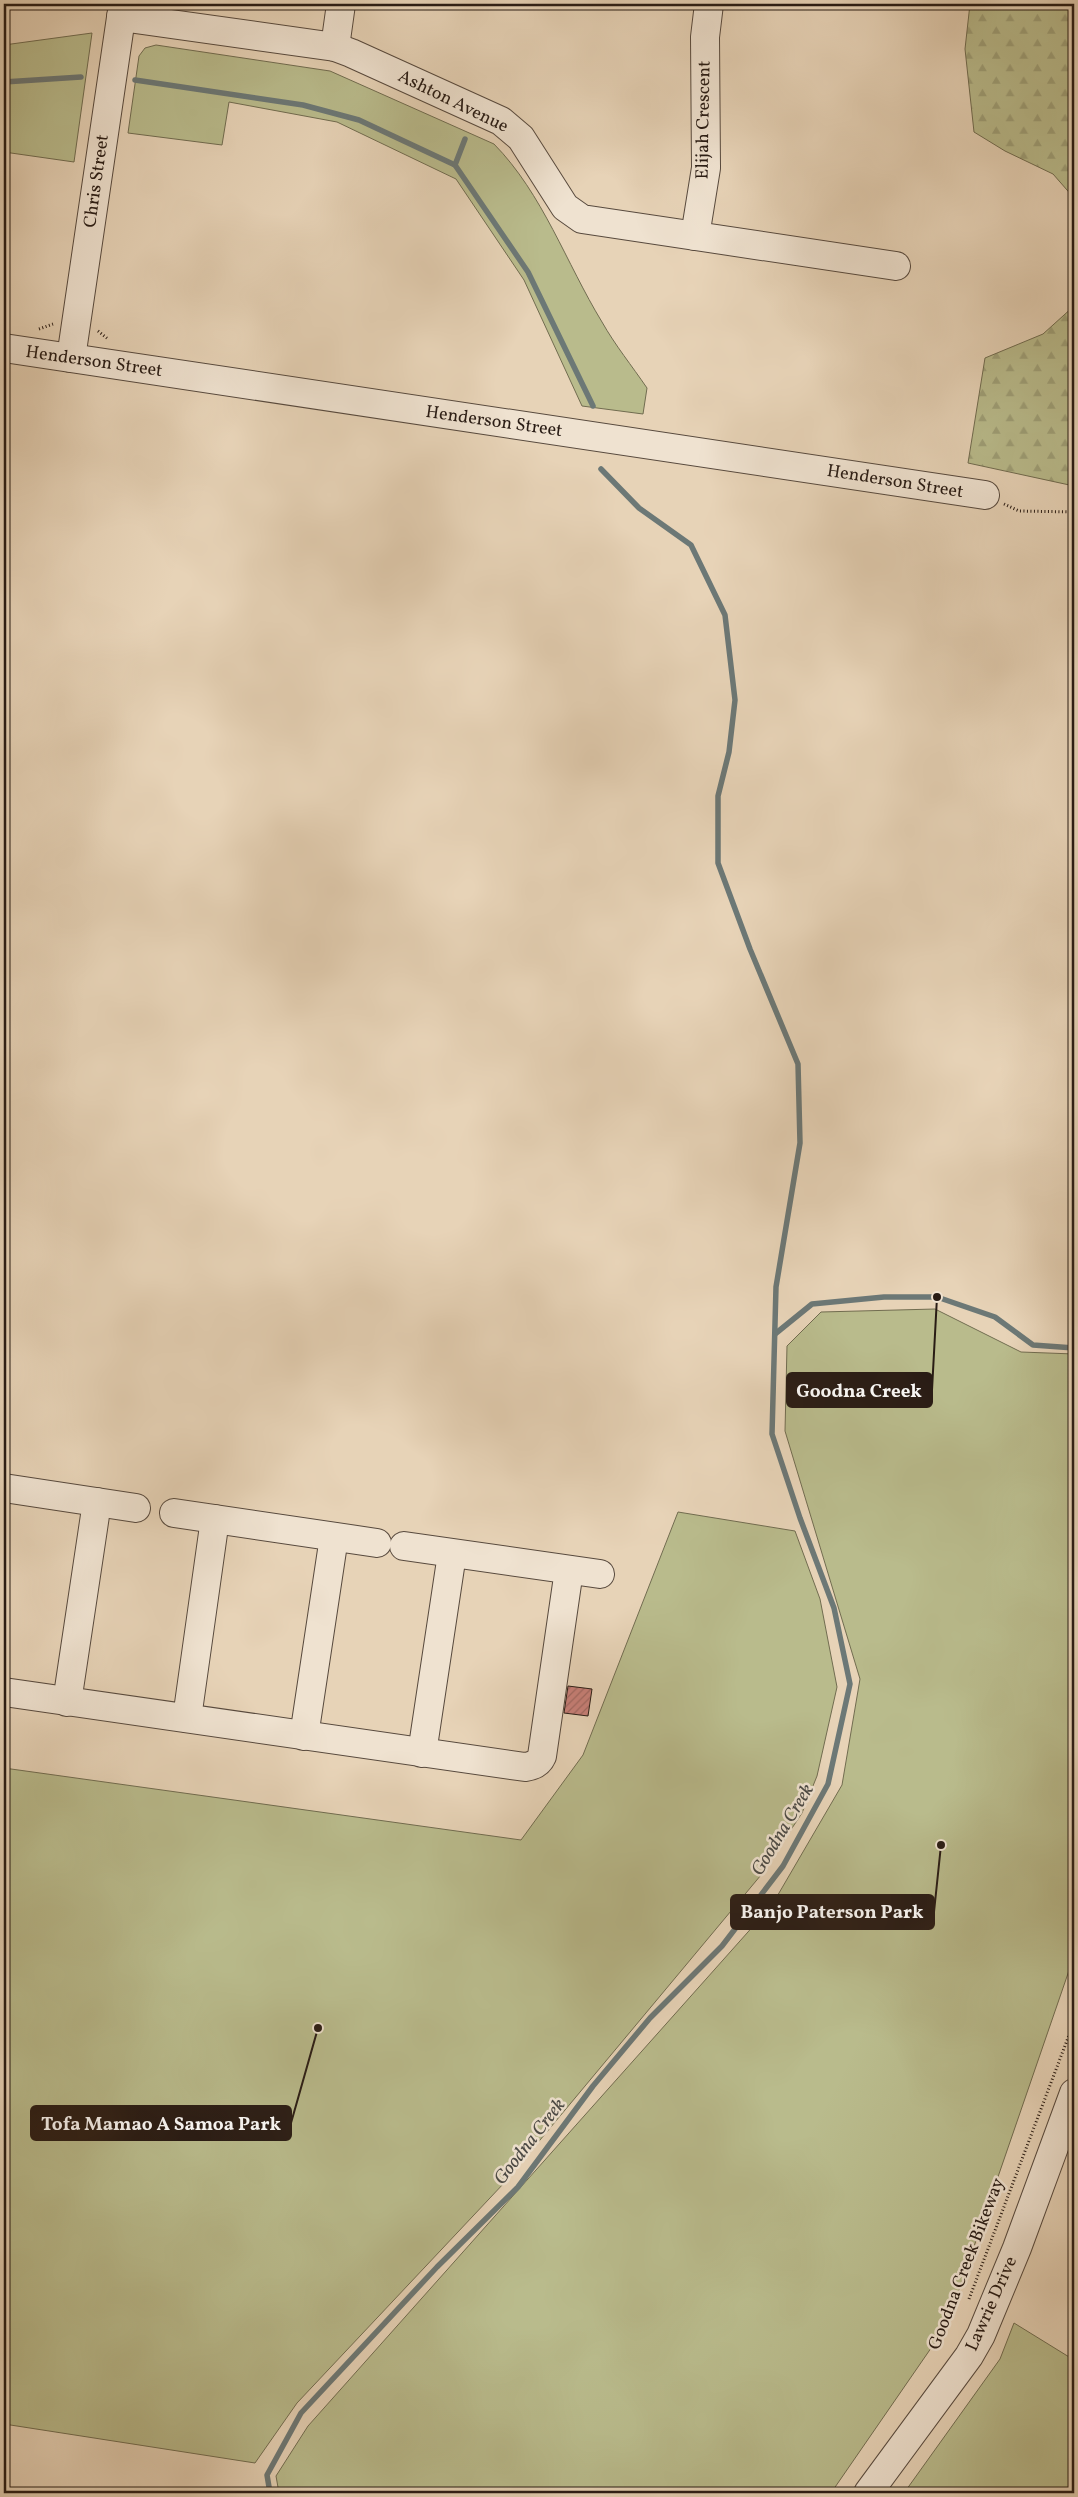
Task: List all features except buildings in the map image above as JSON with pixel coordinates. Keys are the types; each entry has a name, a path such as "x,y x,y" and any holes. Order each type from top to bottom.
{"street":[{"path":"335,47 341,4"},
{"name":"Elijah Crescent","path":"695,236 706,168 705,37 709,4"},
{"name":"Ashton Avenue","path":"122,10 335,47 501,121 521,138 565,207 582,219 896,266"},
{"name":"Chris Street","path":"71,358 122,10"},
{"name":"Henderson Street","path":"4,348 985,495"},
{"path":"4,1488 136,1508"},
{"path":"67,1702 97,1502"},
{"path":"174,1513 600,1574"},
{"path":"187,1718 215,1519"},
{"path":"304,1736 334,1537"},
{"path":"422,1752 452,1554"},
{"path":"4,1692 525,1767 540,1760 569,1570"},
{"name":"Lawrie Drive","path":"868,2493 969,2356 981,2335 1069,2125 1074,2093"}],"path":[{"path":"40,329 47,327 57,319"},
{"path":"985,495 1018,511 1074,512"},
{"name":"Goodna Creek Bikeway","path":"968,2303 1074,2022"}],"green space":[{"path":"970,4 1074,4 1074,198 1053,174 1005,151 974,132 965,49"},
{"path":"92,33 74,162 4,152 4,45"},
{"path":"156,45 330,71 494,144 511,164 540,207 607,331 647,388 643,414 582,406 524,280 456,179 337,122 229,102 222,145 128,133 139,56 145,48"},
{"path":"1074,306 1074,486 968,463 985,358 1043,334"},
{"path":"935,1309 1021,1352 1074,1354 1074,1956 947,2325 831,2493 279,2493 276,2476 308,2426 772,1905 842,1785 860,1679 785,1431 787,1346 821,1312"},
{"path":"678,1512 795,1531 820,1599 837,1687 817,1776 802,1813 761,1875 505,2182 297,2403 255,2463 4,2424 4,1768 521,1840 583,1755"},
{"path":"1014,2323 1074,2360 1074,2493 904,2493 1000,2359"}],"waterway":[{"path":"4,82 81,77"},
{"path":"135,80 303,105 359,120 455,165 528,272 593,406"},
{"path":"455,165 465,139"},
{"name":"Goodna Creek","path":"270,2493 267,2475 301,2413 437,2267 518,2187 593,2086 650,2018 722,1946 783,1866 828,1784 850,1684 834,1608 800,1518 772,1434 776,1287 800,1143 798,1064 750,949 718,863 718,796 729,752 735,700 725,615 691,545 639,508 601,469"},
{"name":"Goodna Creek","path":"775,1334 812,1304 884,1297 937,1297 995,1317 1033,1345 1074,1348"}],"place":[{"name":"Goodna Creek","path":"937,1297"},
{"name":"Banjo Paterson Park","path":"941,1845"},
{"name":"Tofa Mamao A Samoa Park","path":"318,2028"}]}
